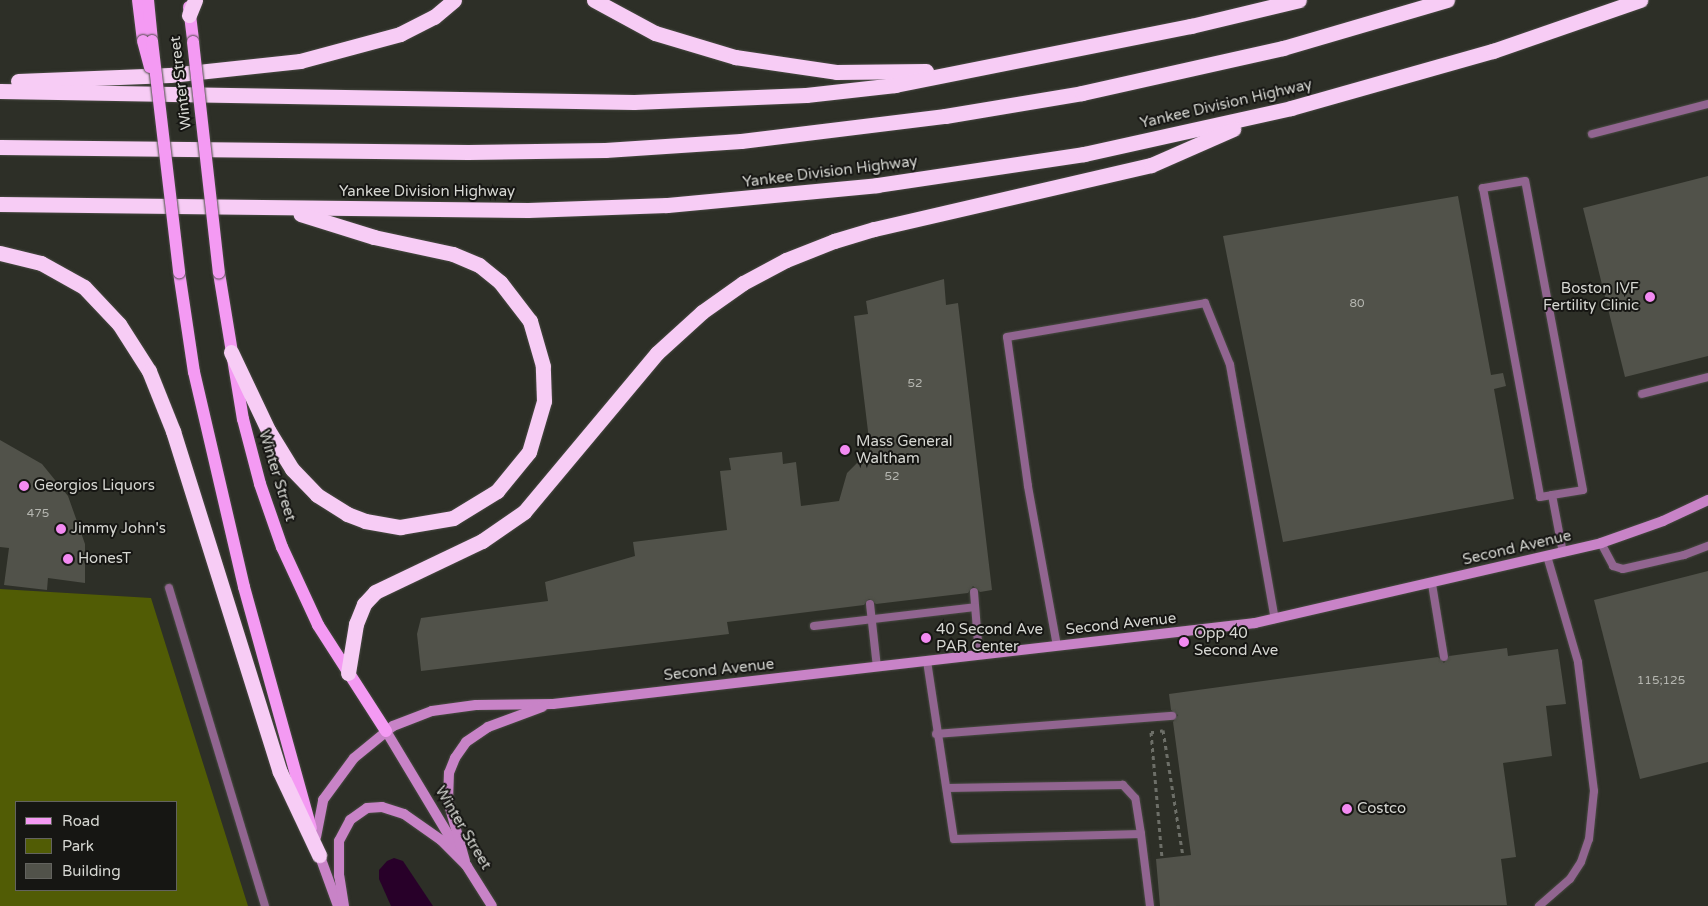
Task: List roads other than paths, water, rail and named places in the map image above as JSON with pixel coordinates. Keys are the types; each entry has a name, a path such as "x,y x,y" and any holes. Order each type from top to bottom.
{"highway":[{"path":"189,8 195,0"},
{"path":"0,81 108,80 300,61 400,34 434,17 454,0"},
{"path":"0,91 702,101 876,87 1092,46 1299,0"},
{"path":"0,147 468,152 605,150 742,140 889,124 1082,93 1283,48 1447,0"},
{"name":"Yankee Division Highway","path":"0,204 282,209 588,209 772,197 1015,166 1264,114 1485,53 1640,0"},
{"path":"595,1 670,39 752,61 836,72 958,71"},
{"path":"348,673 356,624 364,604 375,592 482,541 524,512 657,353 702,312 743,283 802,252 874,229 1151,166 1264,114"},
{"path":"231,352 268,430 292,469 317,496 347,514 365,521 383,525 418,526 469,511 510,479 529,452 536,436 545,383 541,351 530,321 500,282 479,265 453,254 374,237 282,209"},
{"path":"0,253 40,263 84,287 119,324 149,371 177,445 280,772 319,855"}],"main road":[{"path":"138,0 148,41"},
{"name":"Winter Street","path":"148,0 148,41 158,87 179,272 194,372 244,586 319,855"},
{"name":"Winter Street","path":"189,8 219,273 231,352 251,452 282,547 318,625 386,731"}],"street":[{"name":"Second Avenue","path":"319,855 316,824 327,792 354,758 386,731 411,717 443,709 552,704 1276,620 1600,543 1664,521 1708,500"},
{"name":"Second Avenue","path":"467,866 455,833 448,801 449,773 455,758 466,742 488,727 552,704"},
{"name":"Winter Street","path":"386,731 492,906"},
{"path":"344,906 339,876 339,841 350,820 367,808 382,807 404,814 441,840 467,866"},
{"name":"Winter Street","path":"319,855 338,906"}],"lane":[{"path":"1592,134 1708,104"},
{"path":"1525,181 1583,490 1552,496 1540,497 1482,188 1525,181"},
{"path":"1057,646 1028,486 1007,337 1205,303 1230,365 1276,620"},
{"path":"1642,394 1708,377"},
{"path":"1552,496 1563,552"},
{"path":"1600,543 1610,562 1623,569 1684,555 1708,546"},
{"path":"1539,906 1570,879 1581,862 1589,839 1594,791 1578,662 1547,556"},
{"path":"1432,584 1444,656"},
{"path":"169,588 265,906"},
{"path":"974,592 979,655"},
{"path":"870,604 877,667"},
{"path":"814,626 975,607"},
{"path":"927,661 936,734 947,788 954,839 1141,834"},
{"path":"936,734 1172,716"},
{"path":"947,788 1124,785 1134,798 1141,834 1150,906"}],"place":[{"name":"Boston IVF Fertility Clinic","path":"1650,297"},
{"name":"Mass General Waltham","path":"845,450"},
{"name":"Georgios Liquors","path":"24,486"},
{"name":"Jimmy John's","path":"61,529"},
{"name":"HonesT","path":"68,559"},
{"name":"40 Second Ave PAR Center","path":"926,638"},
{"name":"Opp 40 Second Ave","path":"1184,642"},
{"name":"Costco","path":"1347,809"}]}
